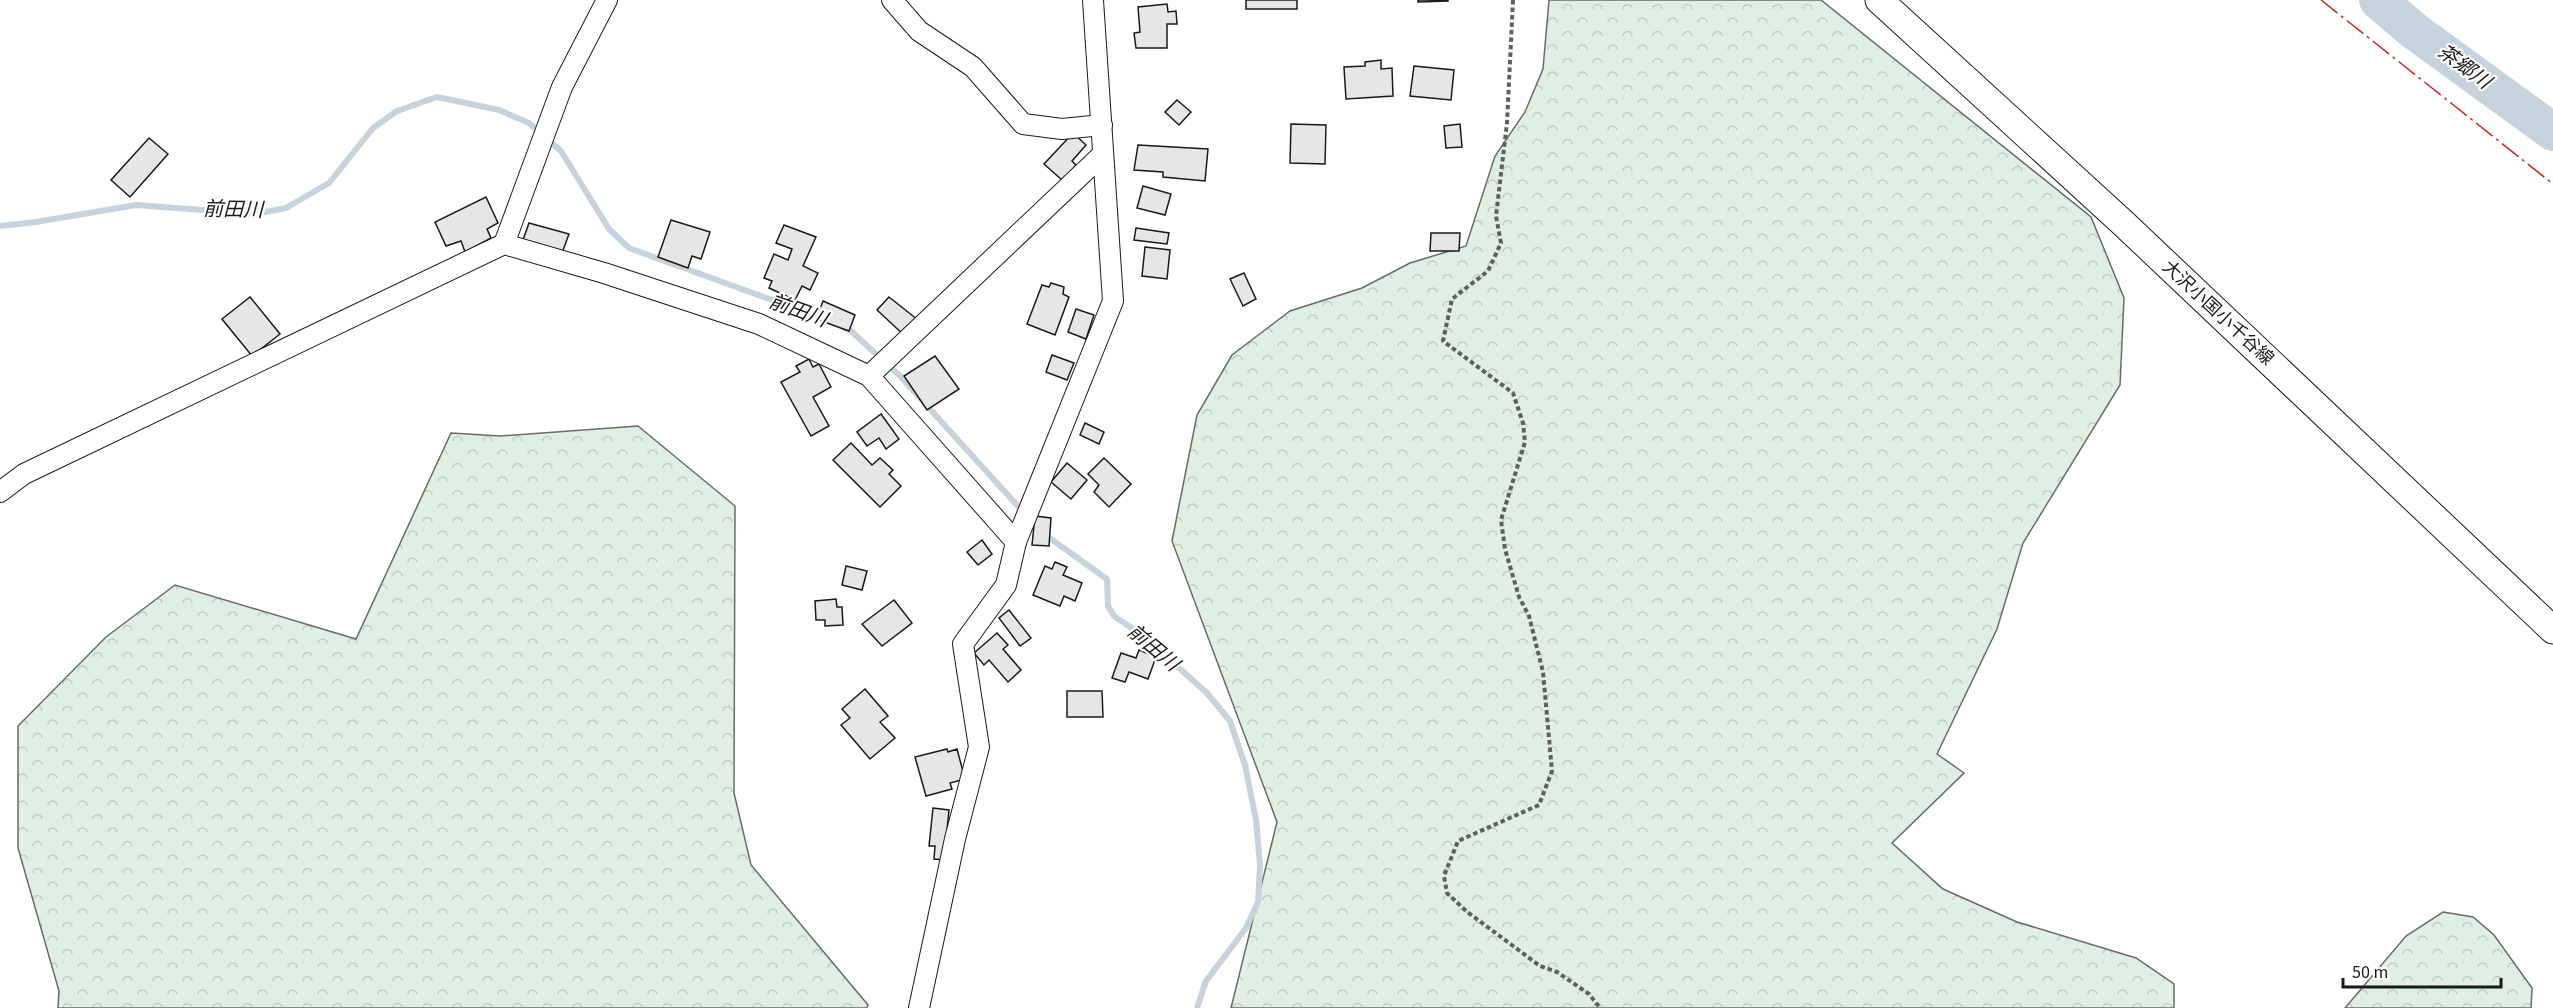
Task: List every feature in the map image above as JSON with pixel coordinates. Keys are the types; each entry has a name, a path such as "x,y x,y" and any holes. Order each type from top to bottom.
{"main road":[{"name":"大沢小国小千谷線","path":"1879,0 2123,224 2553,630"}],"street":[{"path":"504,244 562,87 608,0"},
{"path":"892,0 919,31 973,68 1023,124 1062,129 1102,125"},
{"path":"919,1008 956,839 979,747 963,644 1006,585 1016,543 1113,301 1093,0"},
{"path":"869,376 1103,154"},
{"path":"0,492 24,474 504,244 604,273 759,324 869,376 1016,543"}],"path":[{"path":"1513,0 1507,123 1496,216 1501,243 1488,271 1452,299 1443,341 1513,393 1523,423 1525,442 1502,520 1505,549 1519,597 1529,616 1543,672 1552,771 1539,805 1458,841 1444,876 1447,893 1466,911 1540,966 1557,972 1589,994 1600,1008"}],"green space":[{"path":"1549,0 1821,0 2091,217 2124,298 2120,385 2023,543 1997,629 1937,754 1964,773 1892,843 1943,889 2017,922 2136,958 2174,984 2174,1008 1231,1008 1277,822 1172,541 1197,415 1232,355 1290,311 1362,288 1410,263 1466,246 1495,156 1525,112 1543,69"},
{"path":"638,426 735,506 734,793 751,865 868,1005 867,1008 58,1008 59,991 18,848 18,726 106,637 175,585 356,639 451,433 500,436"},
{"path":"2443,912 2473,917 2494,935 2532,988 2531,1008 2345,1008 2406,936"}],"building":[{"path":"1246,0 1297,0 1297,9 1246,9"},
{"path":"1418,0 1448,0 1448,1 1418,2"},
{"path":"1167,4 1168,12 1176,11 1177,24 1167,24 1167,48 1136,48 1134,33 1140,32 1138,7"},
{"path":"1381,60 1381,69 1392,68 1393,96 1346,99 1344,67 1365,66 1365,62"},
{"path":"1414,66 1454,70 1451,100 1410,96"},
{"path":"1177,100 1191,112 1179,125 1165,112"},
{"path":"1291,124 1326,125 1325,164 1290,163"},
{"path":"1460,124 1462,147 1446,148 1444,126"},
{"path":"1073,133 1086,145 1072,161 1076,165 1063,181 1044,164"},
{"path":"149,138 168,154 130,197 111,180"},
{"path":"1138,145 1208,149 1205,181 1163,177 1163,172 1134,170"},
{"path":"1143,186 1171,194 1165,215 1137,208"},
{"path":"486,197 498,223 487,229 491,238 465,252 461,241 446,246 435,222"},
{"path":"671,220 710,232 701,259 692,256 688,268 658,257"},
{"path":"529,223 569,234 562,253 523,240"},
{"path":"784,225 816,237 803,266 818,273 810,290 802,286 795,300 769,288 772,281 764,278 774,254 788,260 792,249 776,243"},
{"path":"1136,228 1169,233 1167,244 1134,240"},
{"path":"1431,233 1460,233 1459,251 1430,251"},
{"path":"1145,247 1170,250 1167,279 1142,276"},
{"path":"1244,273 1256,299 1243,306 1230,279"},
{"path":"1051,283 1064,287 1063,294 1069,297 1055,335 1027,324 1042,285 1049,287"},
{"path":"250,297 280,334 252,356 222,319"},
{"path":"889,297 918,320 905,336 877,310"},
{"path":"823,301 855,315 849,331 816,319"},
{"path":"1076,309 1094,315 1086,339 1068,332"},
{"path":"1052,355 1074,363 1067,380 1046,372"},
{"path":"935,356 959,389 927,410 904,376"},
{"path":"809,359 813,367 819,364 831,387 813,397 829,426 811,436 781,382 800,372 796,366"},
{"path":"881,414 899,439 886,449 879,438 867,446 857,432"},
{"path":"1085,423 1104,432 1099,444 1080,435"},
{"path":"851,443 872,465 880,458 893,470 889,474 901,486 880,507 833,460"},
{"path":"1104,458 1131,484 1109,507 1094,492 1099,485 1088,474"},
{"path":"1067,463 1087,480 1071,499 1051,482"},
{"path":"1035,516 1051,518 1049,546 1032,545"},
{"path":"982,540 992,554 978,565 967,552"},
{"path":"1055,562 1067,567 1063,575 1082,583 1075,601 1064,596 1060,606 1033,595 1045,566 1052,569"},
{"path":"846,566 867,571 862,590 842,585"},
{"path":"836,599 837,607 842,607 843,625 825,626 825,620 816,620 815,601"},
{"path":"894,600 912,623 882,646 862,624"},
{"path":"1009,610 1031,638 1020,646 999,618"},
{"path":"997,633 1008,645 1003,649 1021,670 1008,682 989,660 984,665 974,653"},
{"path":"1139,650 1156,657 1148,679 1129,672 1125,682 1112,678 1121,653 1136,658"},
{"path":"865,689 888,716 880,722 895,738 870,759 841,725 850,718 842,709"},
{"path":"1067,691 1102,691 1103,717 1067,717"},
{"path":"947,749 948,752 957,749 965,779 950,783 952,789 926,796 915,757"},
{"path":"933,808 949,810 944,860 934,859 935,846 929,846"}],"waterway":[{"name":"茶郷川","path":"2378,0 2413,30 2553,132"},
{"name":"前田川","path":"0,226 136,205 255,214 286,208 329,183 373,128 397,111 437,97 499,110 529,123 561,151 609,229 629,248 824,319"},
{"name":"前田川","path":"844,328 851,331 900,376 1025,514"},
{"name":"前田川","path":"1044,534 1107,579 1108,606 1114,616 1142,635 1207,693 1230,721 1245,765 1256,820 1260,865 1258,902 1246,928 1206,981 1197,1008"}],"power":[{"path":"2321,0 2553,184"}]}
